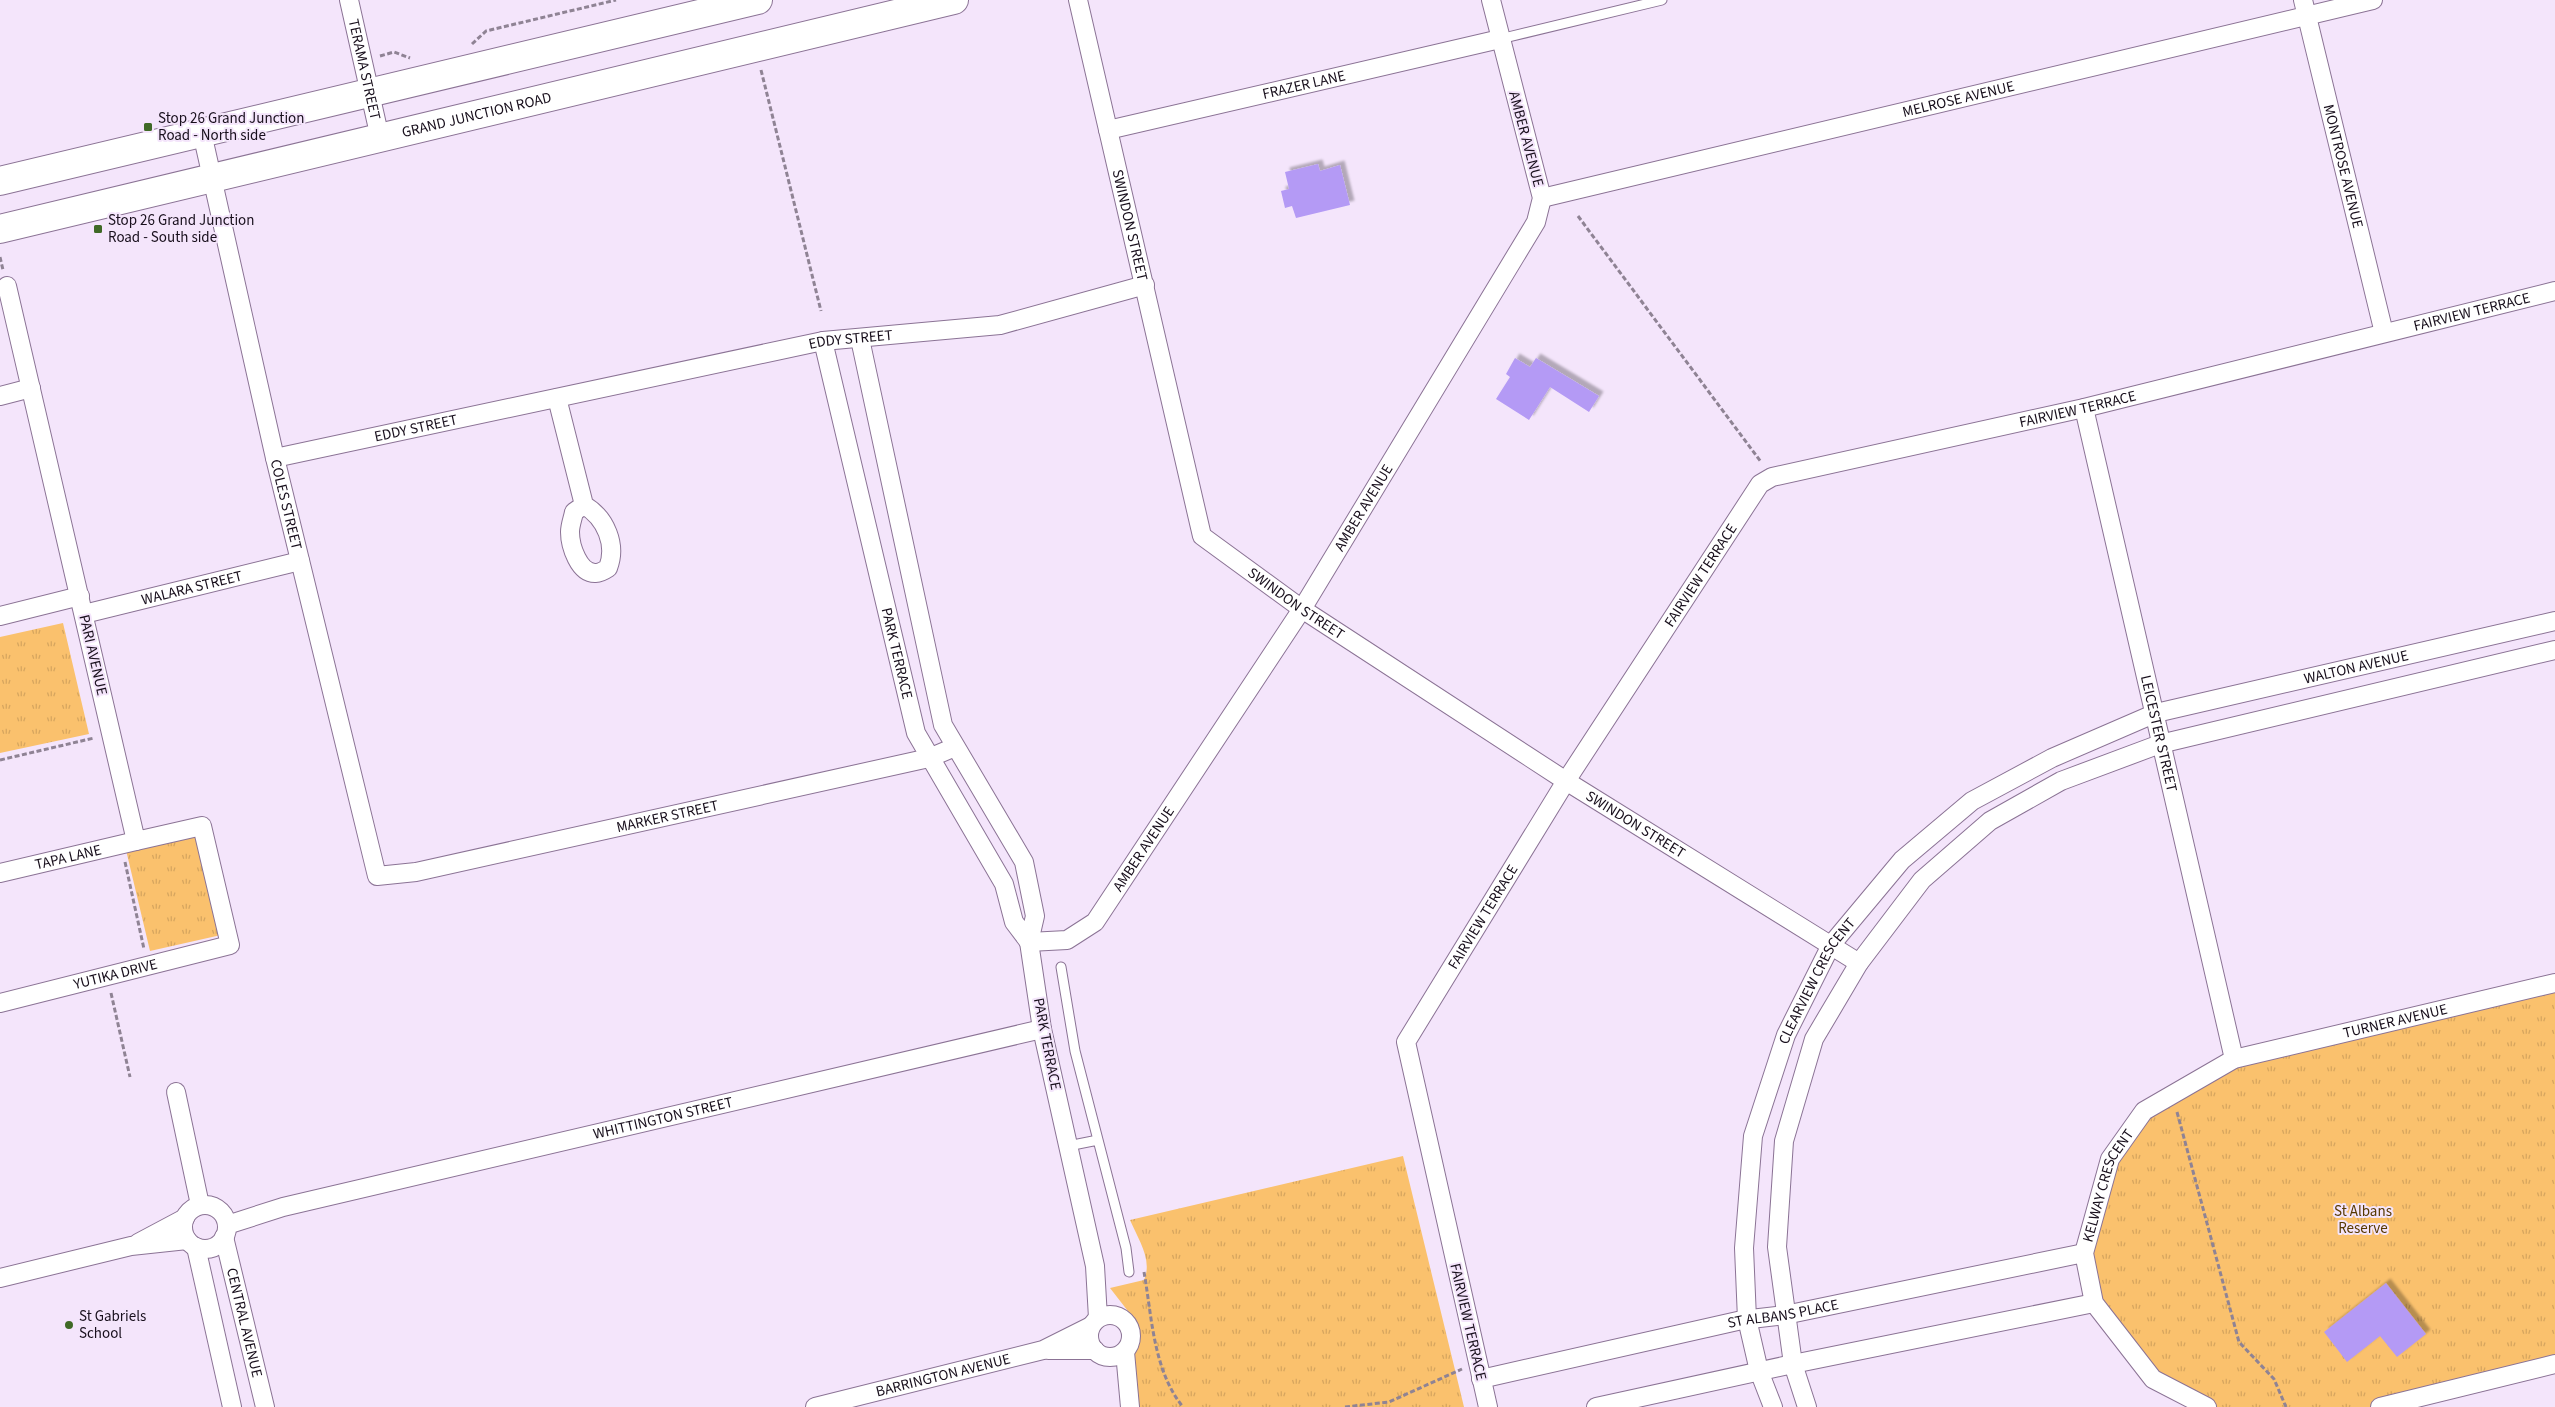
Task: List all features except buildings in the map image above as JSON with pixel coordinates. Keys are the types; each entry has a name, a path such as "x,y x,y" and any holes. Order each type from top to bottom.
{"highway":[{"path":"0,181 758,0"},
{"name":"GRAND JUNCTION ROAD","path":"0,229 954,0"}],"street":[{"name":"TERAMA STREET","path":"349,0 380,138"},
{"name":"SWINDON STREET","path":"1078,0 1202,536 1302,609 1566,781 1858,963"},
{"name":"AMBER AVENUE","path":"1030,942 1067,940 1095,922 1302,609 1536,222 1542,198 1491,0"},
{"name":"MELROSE AVENUE","path":"1542,198 2305,8 2373,0"},
{"name":"MONTROSE AVENUE","path":"2305,8 2384,333"},
{"name":"FRAZER LANE","path":"1108,130 1500,39"},
{"name":"COLES STREET","path":"202,133 300,560 377,876"},
{"name":"EDDY STREET","path":"276,458 823,341 1000,325 1145,285"},
{"name":"PARI AVENUE","path":"7,286 112,734 129,842"},
{"name":"FAIRVIEW TERRACE","path":"1488,1407 1406,1042 1566,781 1760,484 1772,477 2084,408 2555,291"},
{"name":"PARK TERRACE","path":"860,339 943,725 1024,862 1035,916 1030,942 1042,1029 1095,1266 1116,1315"},
{"name":"PARK TERRACE","path":"823,341 916,733 1004,884 1014,922 1030,942"},
{"path":"0,396 31,388"},
{"path":"557,398 584,505"},
{"name":"LEICESTER STREET","path":"2084,408 2156,713 2160,744 2234,1059"},
{"name":"WALARA STREET","path":"0,616 82,605 300,560"},
{"name":"WALTON AVENUE","path":"2156,713 2555,621"},
{"name":"WALTON AVENUE","path":"2160,744 2555,650"},
{"name":"CLEARVIEW CRESCENT","path":"1773,1407 1759,1371 1747,1319 1744,1248 1753,1136 1786,1034 1831,945 1902,860 1972,801 2052,758 2156,713"},
{"name":"CLEARVIEW CRESCENT","path":"1807,1407 1793,1364 1777,1247 1784,1141 1814,1039 1858,963 1922,880 1990,821 2061,781 2160,744"},
{"name":"MARKER STREET","path":"377,876 416,872 929,758 955,747"},
{"name":"YUTIKA DRIVE","path":"0,1003 230,944 202,826 129,842"},
{"name":"TAPA LANE","path":"0,873 129,842"},
{"name":"TURNER AVENUE","path":"2234,1059 2555,983"},
{"name":"WHITTINGTON STREET","path":"226,1231 283,1207 1042,1029"},
{"name":"KELWAY CRESCENT","path":"2207,1407 2152,1379 2094,1303 2084,1253 2110,1159 2144,1111 2234,1059"},
{"path":"0,1278 131,1246 192,1244 213,1247 226,1231 224,1215 209,1206 176,1092"},
{"path":"131,1246 185,1218 191,1210 209,1206"},
{"name":"WHITTINGTON STREET","path":"209,1206 283,1207"},
{"path":"185,1218 183,1229 192,1244"},
{"name":"CENTRAL AVENUE","path":"226,1231 265,1407"},
{"name":"CENTRAL AVENUE","path":"192,1244 232,1407"},
{"name":"ST ALBANS PLACE","path":"1479,1371 1747,1319 1785,1315 2084,1253"},
{"name":"PARK TERRACE","path":"1094,1322 1095,1266"},
{"path":"1596,1407 1759,1371 2094,1303"},
{"path":"1110,1353 1129,1346 1131,1330 1128,1324 1116,1315 1107,1315 1094,1322 1090,1343 1110,1353 1129,1401"},
{"name":"BARRINGTON AVENUE","path":"815,1407 1043,1350 1094,1322"},
{"name":"BARRINGTON AVENUE","path":"1043,1350 1110,1353"},
{"path":"2380,1407 2555,1364"}],"lane":[{"path":"1500,39 1662,0"},
{"name":"PARK TERRACE","path":"1061,967 1075,1051 1126,1248 1129,1272"},
{"path":"1068,1146 1098,1140"}],"path":[{"path":"469,46 486,31 616,0"},
{"path":"363,61 394,52 409,58 417,57"},
{"path":"761,70 821,311"},
{"path":"1578,216 1772,477"},
{"path":"0,760 112,734"},
{"path":"129,842 147,965"},
{"path":"107,976 130,1077"},
{"path":"2172,1095 2239,1342 2274,1379 2286,1407"},
{"path":"1129,1272 1144,1268 1161,1365 1167,1383 1183,1407"},
{"path":"1345,1407 1389,1402 1479,1371"}],"green space":[{"path":"63,623 89,734 0,753 0,637"},
{"path":"197,833 221,935 150,951 126,850"},
{"name":"St Albans Reserve","path":"2555,983 2555,1364 2380,1407 2207,1407 2153,1379 2094,1303 2084,1253 2110,1159 2144,1111 2234,1059"},
{"path":"1403,1156 1464,1407 1137,1407 1131,1359 1137,1339 1136,1325 1131,1315 1110,1288 1144,1280 1147,1265 1146,1257 1130,1220"}],"place":[{"name":"Stop 26 Grand Junction Road - North side","path":"148,127"},
{"name":"Stop 26 Grand Junction Road - South side","path":"98,229"},
{"name":"St Gabriels School","path":"69,1325"}]}
